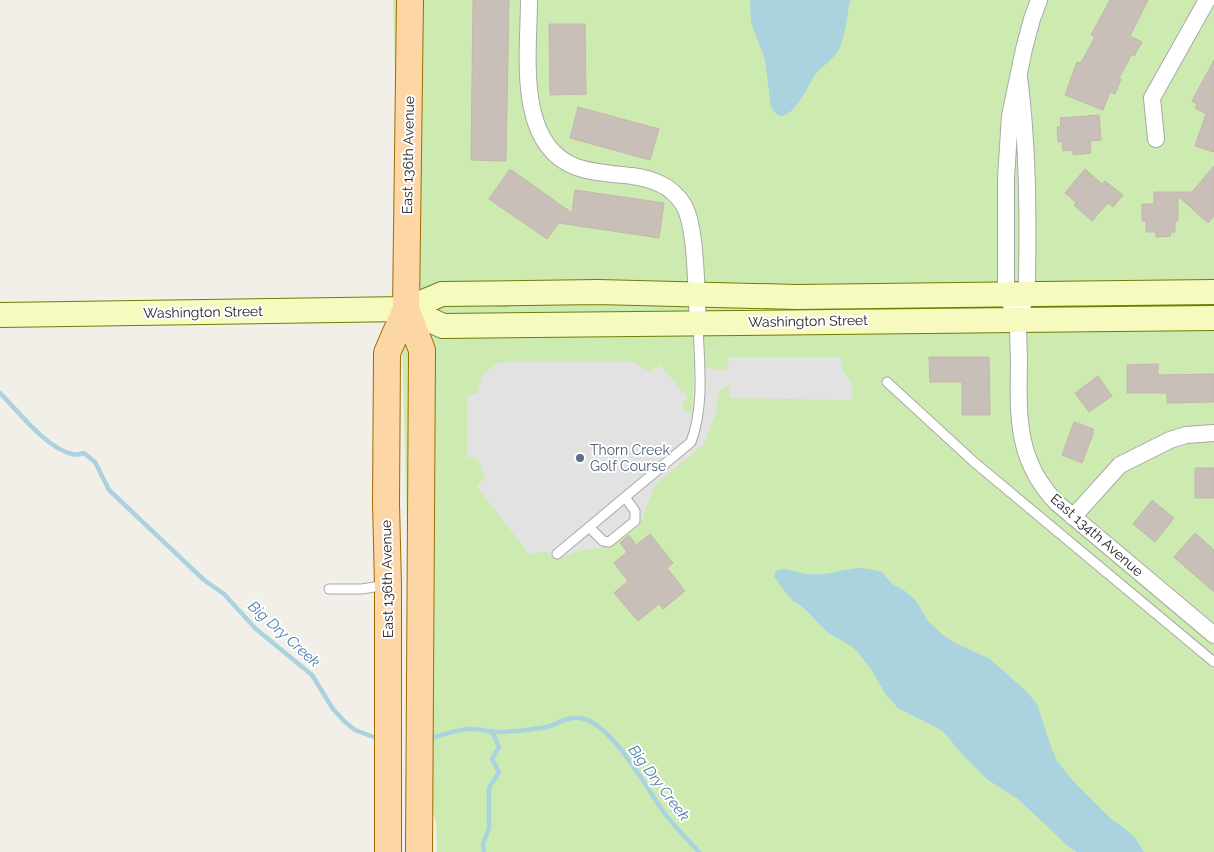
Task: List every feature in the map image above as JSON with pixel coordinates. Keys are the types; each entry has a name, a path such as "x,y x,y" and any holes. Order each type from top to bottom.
{"main road":[{"name":"East 136th Avenue","path":"410,0 406,309 422,350 419,852"},
{"name":"Washington Street","path":"0,315 406,309 442,294 598,292 797,297 1214,292"},
{"name":"East 136th Avenue","path":"388,852 387,353 406,309"},
{"name":"Washington Street","path":"406,309 443,326 1214,318"}],"street":[{"path":"529,0 529,93 534,119 542,139 557,156 577,168 657,182 676,195 688,213 692,234 698,323"},
{"name":"East 134th Avenue","path":"1039,0 1024,49 1019,77 1023,110 1026,172 1016,295 1019,320 1018,401 1025,450 1038,480 1046,491 1073,517 1214,635"},
{"path":"1156,139 1152,98 1207,0"},
{"path":"1073,517 1120,465 1170,440 1186,435 1214,433"}],"lane":[{"path":"557,554 691,442 698,415 698,323"},
{"path":"887,382 974,462 1214,662"},
{"path":"590,527 603,541 609,542 635,521 636,511 625,497"},
{"path":"329,589 362,589 388,584"}],"green space":[{"path":"393,0 1214,0 1214,852 437,852 436,823 432,810 410,649"}],"shaded area":[{"name":"Thorn Creek Golf Course","path":"729,357 841,357 842,370 853,386 851,400 730,398 730,385 719,390 715,416 704,444 655,485 642,519 606,547 580,550 560,559 544,551 529,554 477,487 485,477 478,459 467,457 467,396 478,393 482,375 498,363 634,362 650,372 660,365 688,398 681,404 686,413 692,413 694,367 728,370"}],"water":[{"path":"750,0 850,0 845,31 839,49 815,75 796,106 783,116 777,114 771,106 765,60 751,22"},
{"path":"858,568 882,572 892,584 905,591 916,601 928,621 943,635 955,643 990,659 1026,691 1037,704 1057,761 1074,782 1109,817 1134,836 1144,852 1077,852 1069,847 1019,800 988,780 962,754 943,731 899,709 886,695 871,669 854,648 827,632 803,607 793,601 774,576 776,571 783,569 803,573 826,574"}],"building":[{"path":"473,0 509,0 506,161 471,160"},
{"path":"1110,0 1148,0 1130,36 1142,42 1134,56 1132,54 1119,78 1121,79 1115,94 1110,92 1103,110 1065,95 1077,62 1081,63 1095,37 1091,35"},
{"path":"549,24 585,24 586,94 550,95"},
{"path":"1214,60 1214,152 1195,146 1206,114 1195,108 1197,104 1192,101"},
{"path":"578,107 659,129 650,160 570,138"},
{"path":"1099,115 1101,140 1090,141 1091,153 1073,155 1073,150 1063,151 1062,141 1058,142 1057,127 1061,127 1060,118"},
{"path":"1214,166 1214,216 1208,223 1178,196 1178,221 1175,221 1175,232 1170,232 1171,236 1156,237 1156,232 1146,232 1146,221 1142,221 1142,204 1154,204 1154,192 1192,192"},
{"path":"510,169 572,213 575,190 664,203 659,238 559,223 547,239 489,199"},
{"path":"1085,169 1102,184 1105,181 1123,195 1113,207 1108,203 1092,221 1074,205 1076,202 1065,193"},
{"path":"929,357 989,357 990,415 962,415 962,382 930,382"},
{"path":"1158,364 1158,375 1214,374 1214,402 1167,403 1167,393 1127,393 1127,365"},
{"path":"1098,376 1112,396 1089,412 1075,393"},
{"path":"1074,422 1093,429 1093,434 1082,463 1062,455"},
{"path":"1195,468 1214,468 1214,498 1195,498"},
{"path":"1152,500 1174,518 1155,542 1133,524"},
{"path":"1195,533 1214,550 1214,592 1174,557"},
{"path":"650,534 673,563 667,568 685,591 663,609 659,604 638,621 614,593 628,581 614,563 627,552 620,543 629,535 636,545"}],"waterway":[{"name":"Big Dry Creek","path":"0,393 52,445 72,454 84,453 95,462 109,490 204,580 224,594 256,629 312,675 333,709 345,722 355,730 379,739"},
{"name":"Big Dry Creek","path":"427,738 466,729 494,732 534,729 576,718 592,723 605,732 616,744 666,815 699,852"},
{"path":"484,852 483,844 489,828 489,788 499,772 492,759 499,747 492,731"}],"place":[{"name":"Thorn Creek Golf Course","path":"580,458"}]}
